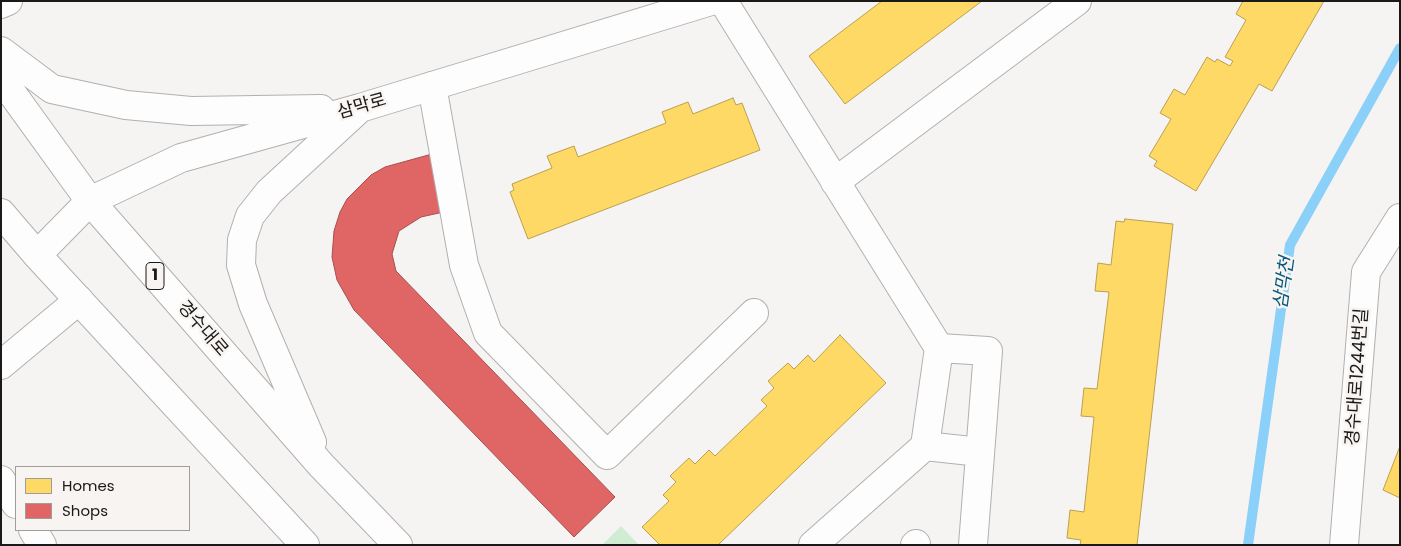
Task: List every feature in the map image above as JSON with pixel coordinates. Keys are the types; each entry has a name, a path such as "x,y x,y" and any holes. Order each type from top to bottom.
{"main road":[{"path":"1,4 8,1"},
{"name":"삼막로","path":"37,255 90,201 181,158 360,108 711,1"},
{"path":"722,1 939,348 925,446 813,545"},
{"path":"835,182 1077,1"},
{"path":"1,51 52,89 126,105 191,111 360,108"},
{"name":"경수대로","path":"1,78 90,201 321,465 398,545"},
{"path":"432,86 464,265 488,333 607,455 754,313"},
{"path":"321,465 253,304 241,264 242,240 250,216 269,192 360,108"},
{"path":"1,213 37,255 305,545"},
{"name":"경수대로1244번길","path":"1344,545 1366,272 1400,218"},
{"path":"1,365 79,300"},
{"path":"939,348 988,351 973,545"},
{"path":"925,446 980,452"},
{"path":"1,480 15,502"},
{"path":"34,531 42,545"}],"green space":[{"path":"621,526 639,545 602,545"}],"building: Homes":[{"path":"882,1 982,1 845,104 809,56"},
{"path":"1243,1 1324,1 1272,91 1259,84 1196,191 1154,166 1157,161 1149,156 1171,119 1160,113 1174,89 1185,95 1207,57 1215,62 1217,59 1230,66 1233,61 1225,57 1246,20 1236,14"},
{"path":"733,98 736,105 742,103 760,150 528,239 510,192 514,190 512,184 552,168 547,156 574,146 578,157 666,123 662,112 688,102 693,114"},
{"path":"1125,219 1173,224 1137,545 1080,545 1081,540 1067,538 1070,510 1084,512 1094,417 1081,416 1084,388 1097,389 1109,292 1095,291 1098,263 1111,265 1116,221 1124,222"},
{"path":"840,335 886,383 718,545 660,545 642,527 669,501 663,495 676,482 670,476 689,458 695,464 709,450 715,456 767,406 761,400 774,388 768,381 788,363 794,369 808,355 814,362"},
{"path":"1400,446 1400,498 1383,490"}],"building: Shops":[{"path":"432,154 448,211 421,217 399,231 392,254 396,271 615,497 574,537 354,310 337,280 332,257 334,231 340,212 347,199 371,175 385,167"}],"waterway":[{"name":"삼막천","path":"1248,545 1290,245 1400,48"}]}
